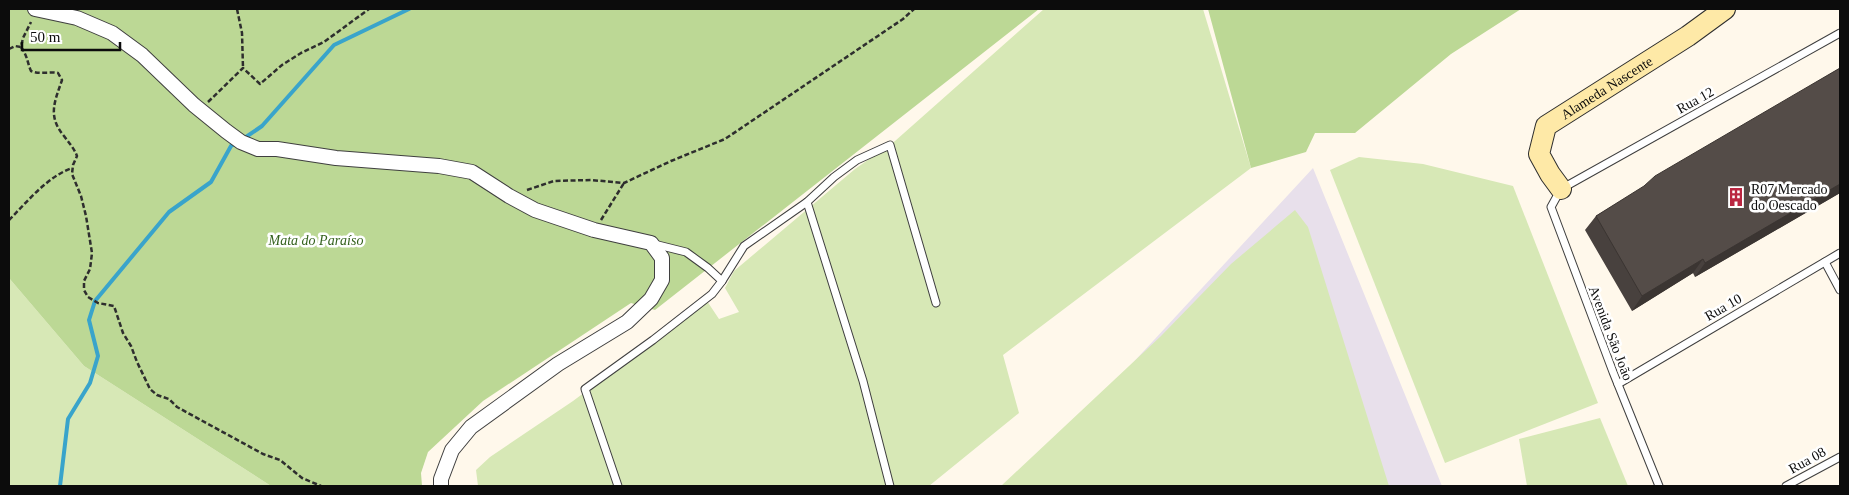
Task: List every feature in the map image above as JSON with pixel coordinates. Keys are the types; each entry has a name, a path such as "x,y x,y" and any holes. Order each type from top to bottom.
{"street":[{"path":"37,9 77,18 112,33 142,55 200,110 239,140 258,149 277,149 336,158 439,166 472,172 535,210 594,230 651,243 662,258 662,280 651,299 627,322 558,364 471,427 452,450 441,479 441,486"},
{"name":"Alameda Nascente","path":"1561,189 1539,154 1546,126 1688,36 1725,9"}],"lane":[{"name":"Rua 12","path":"1561,189 1840,33"},
{"path":"618,486 586,389 712,294 744,246 807,202 834,177 857,160 890,145 936,303"},
{"name":"Avenida São João","path":"1561,189 1551,207 1659,486"},
{"path":"807,202 863,382 890,486"},
{"path":"651,243 686,252 722,281"},
{"name":"Rua 10","path":"1618,384 1840,253"},
{"path":"1824,262 1840,290"},
{"name":"Rua 08","path":"1786,486 1840,456"}],"path":[{"path":"37,9 23,38 22,47 28,58 28,65 31,71 38,74 52,71 58,73 62,80 53,103 54,114 58,127 74,148 77,156 72,168 72,174 81,196 92,253 90,269 84,281 84,290 88,298 98,303 114,306 123,333 132,346 136,362 150,389 157,396 169,399 178,408 249,447 280,460 302,478 321,486"},
{"path":"236,9 242,33 243,68 260,84 282,65 324,42 369,9"},
{"path":"509,196 554,181 591,180 624,183 671,160 725,138 903,19 914,9"},
{"path":"9,49 15,46 22,47"},
{"path":"200,110 243,68"},
{"path":"9,220 44,185 62,172 72,168"},
{"path":"594,230 624,183"}],"shaded area":[{"path":"1313,168 1442,486 1006,486 1080,420"}],"green space":[{"name":"Mata do Paraíso","path":"9,9 1039,9 655,310 631,303 483,401 428,452 421,473 422,486 271,486 84,366 9,278"},
{"path":"1044,9 1203,9 1251,168 1003,355 1019,413 929,486 478,486 476,470 490,457 573,401 707,301 719,319 739,312 725,288 734,271 855,169 895,141"},
{"path":"1208,9 1521,9 1451,54 1355,133 1315,133 1306,152 1251,168"},
{"path":"1359,157 1423,164 1513,186 1598,403 1445,463 1330,170"},
{"path":"1295,210 1308,227 1389,486 1001,486 1161,336 1231,264"},
{"path":"9,278 84,366 271,486 9,486"},
{"path":"1600,418 1628,486 1527,486 1519,439"}],"building":[{"name":"R07 Mercado do Oescado","path":"1840,68 1840,184 1705,263 1703,259 1642,296 1596,216 1644,186 1655,176"}],"waterway":[{"path":"243,139 262,126 334,45 409,9"},
{"path":"60,486 68,419 90,383 98,356 89,320 95,301 169,212 211,182 231,146 237,142"}],"place":[{"name":"R07 Mercado do Oescado","path":"1736,197"}]}
